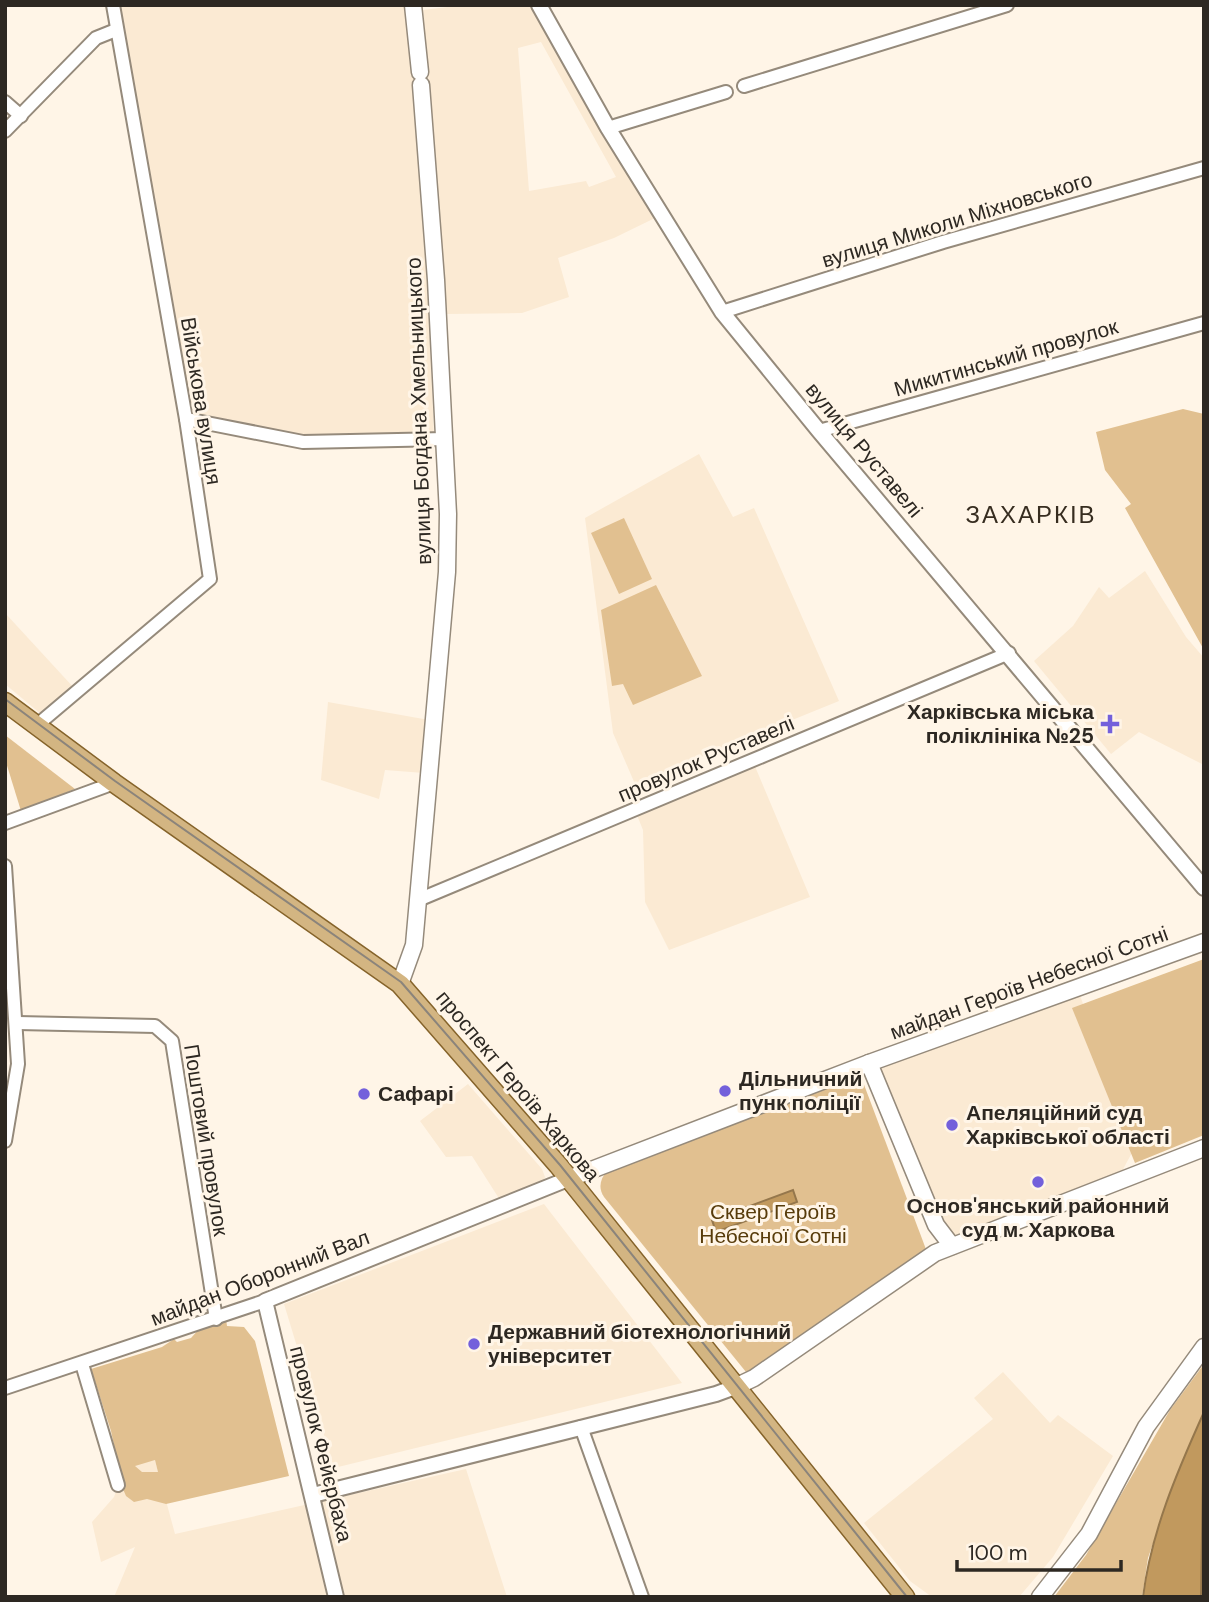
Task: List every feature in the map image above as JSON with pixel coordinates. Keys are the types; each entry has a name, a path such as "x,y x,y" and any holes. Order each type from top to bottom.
{"main road":[{"name":"вулиця Богдана Хмельницького","path":"400,984 414,945 447,572 445,439 413,5"},
{"name":"проспект Героїв Харкова","path":"5,702 114,783 400,984 569,1179 905,1597"},
{"name":"майдан Героїв Небесної Сотні","path":"569,1179 869,1063 1204,942"},
{"name":"майдан Героїв Небесної Сотні","path":"869,1063 936,1225 952,1246"},
{"path":"735,1387 754,1378 935,1253 1204,1148"},
{"path":"1040,1597 1089,1534 1146,1427 1204,1347"}],"street":[{"name":"Військова вулиця","path":"36,726 210,579 186,419 113,5"},
{"name":"вулиця Руставелі","path":"539,5 608,128 722,312 1204,888"},
{"path":"744,86 1007,5"},
{"path":"5,131 96,38 116,30"},
{"path":"608,128 726,92"},
{"path":"5,102 21,116"},
{"name":"вулиця Миколи Міхновського","path":"722,312 943,242 1204,169"},
{"name":"Микитинський провулок","path":"819,431 1204,323"},
{"path":"186,419 303,442 445,439"},
{"name":"провулок Руставелі","path":"418,900 1009,653"},
{"path":"5,823 114,783"},
{"path":"5,866 8,944 18,1023 18,1064 5,1141"},
{"name":"Поштовий провулок","path":"18,1023 155,1026 172,1041 216,1319"},
{"name":"майдан Оборонний Вал","path":"5,1388 265,1301 569,1179"},
{"name":"провулок Фейєрбаха","path":"265,1301 336,1597"},
{"path":"82,1364 118,1485"},
{"path":"313,1495 735,1387"},
{"path":"581,1427 642,1597"}],"shaded area":[{"path":"119,5 408,5 429,314 434,436 301,440 189,415"},
{"path":"464,5 534,5 655,218 614,238 558,258 569,297 522,313 446,314 423,10","holes":["541,42 616,177 589,187 586,181 529,191 518,48"]},
{"path":"699,454 733,517 754,508 839,701 635,784 613,733 585,518"},
{"path":"1145,571 1186,637 1204,658 1204,765 1139,732 1111,754 1034,661 1073,626 1099,587 1109,598"},
{"path":"5,613 74,688 41,714 5,684"},
{"path":"328,702 429,720 424,773 385,770 379,799 321,780"},
{"path":"754,764 810,897 669,950 645,902 643,830 637,815"},
{"path":"1079,993 1136,1145 1120,1175 959,1237 942,1227 879,1075 883,1066"},
{"path":"468,1084 542,1169 545,1177 543,1182 500,1200 472,1156 446,1157 420,1121"},
{"path":"793,1190 797,1202 716,1232 712,1220"},
{"name":"Державний біотехнологічний університет","path":"544,1204 682,1383 334,1468 284,1304"},
{"path":"1003,1372 1050,1423 1058,1415 1113,1456 1053,1557 1019,1597 932,1597 910,1581 864,1523 993,1419 974,1398"},
{"path":"1204,1412 1201,1597 1143,1597 1159,1526"},
{"path":"155,1460 175,1534 466,1469 507,1597 114,1597 135,1547 101,1562 92,1522 114,1497 123,1473 139,1463"}],"green space":[{"path":"1183,409 1204,414 1204,650 1125,508 1131,504 1105,470 1096,432"},
{"path":"624,518 652,579 619,594 591,533"},
{"path":"656,585 702,676 633,705 623,684 612,686 601,610"},
{"path":"5,735 75,789 21,811 5,759"},
{"path":"1204,959 1204,1135 1135,1163 1072,1008"},
{"name":"Сквер Героїв Небесної Сотні","path":"860,1074 927,1252 756,1370 746,1372 604,1197 600,1187 601,1180 607,1171"},
{"path":"226,1319 227,1326 244,1327 255,1341 289,1476 166,1504 147,1499 134,1502 126,1496 123,1489 111,1431 91,1369 162,1347 174,1339 177,1342 191,1338 200,1328","holes":["155,1460 158,1472 142,1472 135,1466"]},
{"path":"1204,1364 1204,1412 1148,1558 1142,1597 1054,1597 1086,1555 1170,1410"}],"tram line":[{"path":"5,699 115,781 401,982 560,1165 907,1597"}],"place":[{"name":"Харківська міська поліклініка №25","path":"1110,724"},
{"name":"Дільничний пунк поліції","path":"725,1091"},
{"name":"Сафарі","path":"364,1094"},
{"name":"Апеляційний суд Харківської області","path":"952,1125"},
{"name":"Основ'янський районний суд м. Харкова","path":"1038,1182"},
{"name":"Державний біотехнологічний університет","path":"474,1344"}],"district":[{"name":"ЗАХАРКІВ","path":"1031,515"}]}
